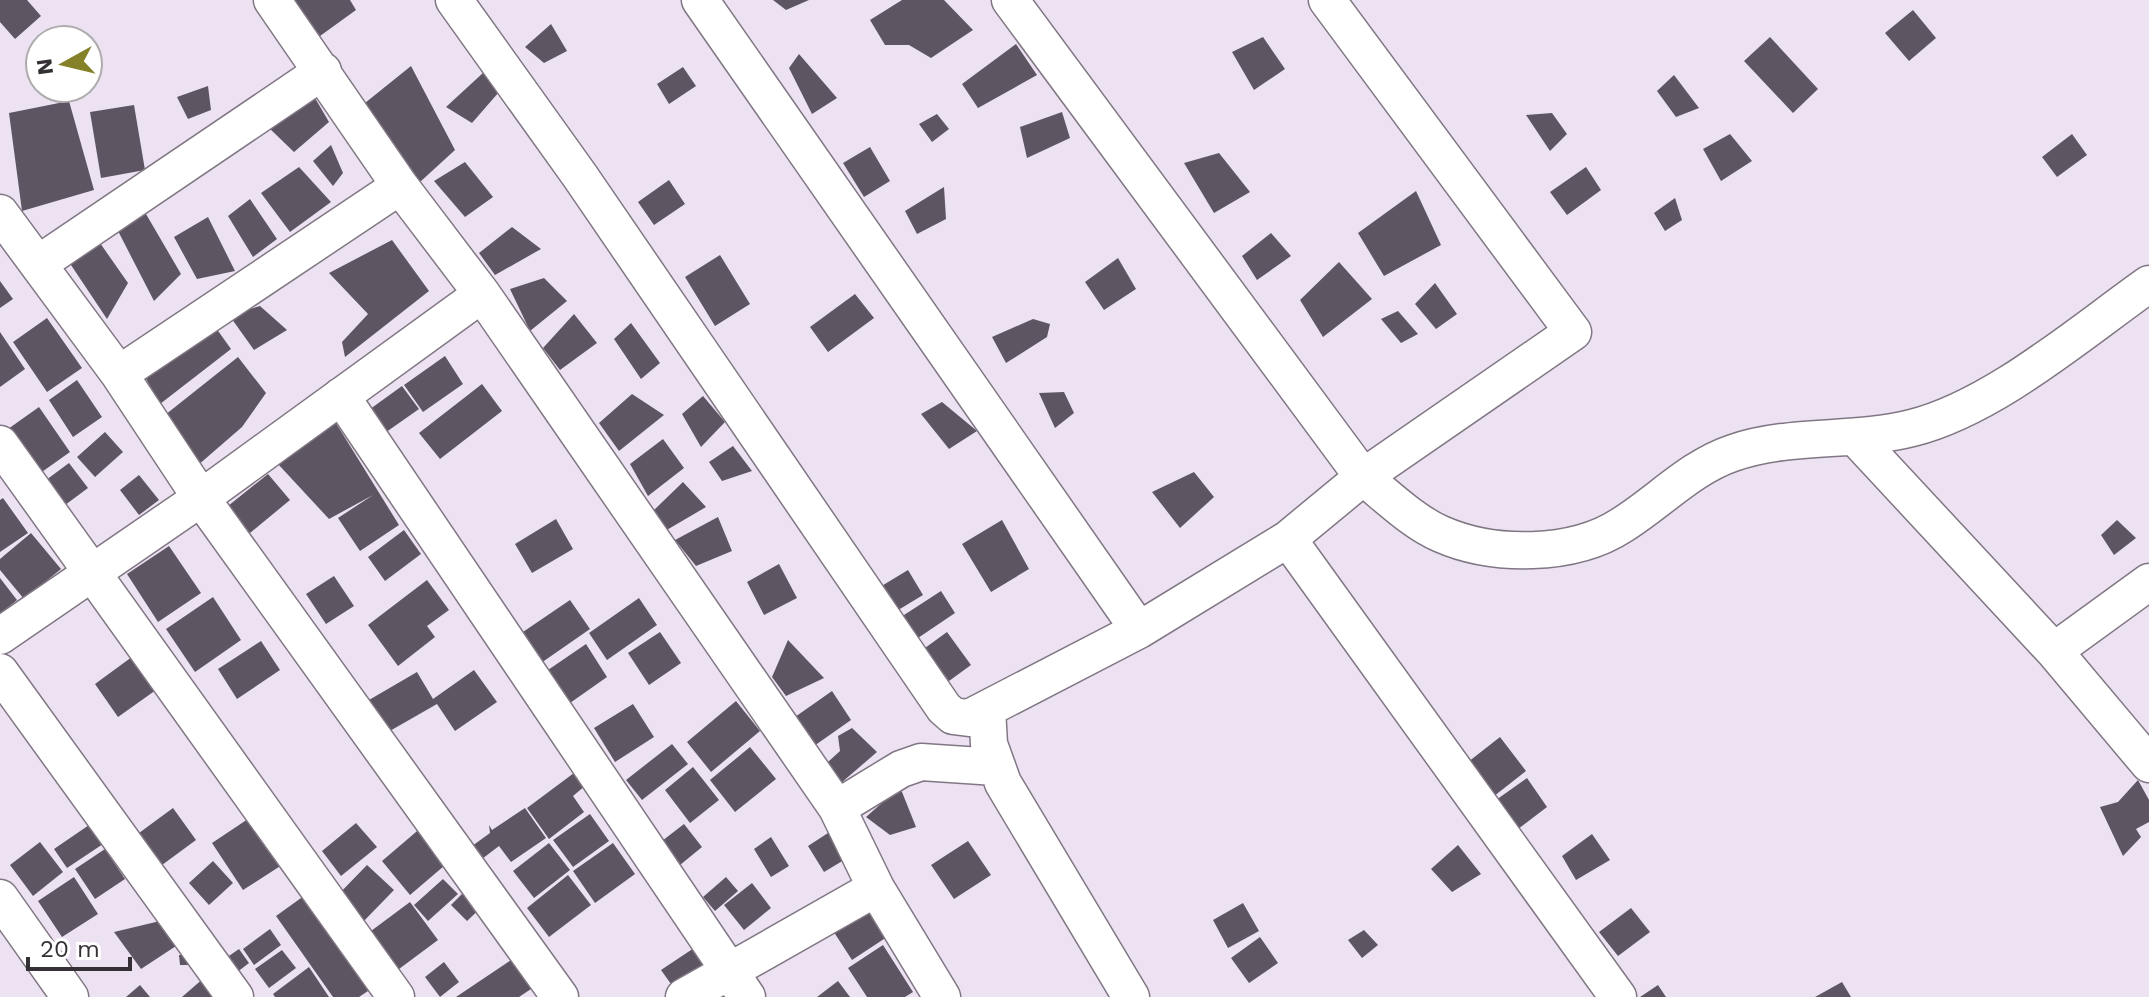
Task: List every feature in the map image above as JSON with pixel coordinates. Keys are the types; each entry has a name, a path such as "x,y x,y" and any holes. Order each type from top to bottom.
{"street":[{"path":"272,0 400,186 482,294 837,808 876,888 942,997"},
{"path":"454,0 580,176 944,708 960,718 987,709 1139,630 1288,539 1363,477 1573,332 1327,0"},
{"path":"700,0 1139,630"},
{"path":"1010,0 1363,477 1439,534 1483,547 1552,548 1598,537 1620,527 1704,466 1733,453 1797,440 1856,438 1914,428 1962,410 1991,394 2149,284"},
{"path":"38,264 323,71"},
{"path":"119,374 400,186"},
{"path":"0,213 119,374 201,498 560,997"},
{"path":"0,636 201,498 482,294"},
{"path":"341,396 740,983"},
{"path":"1856,438 2054,651 2149,764"},
{"path":"0,444 396,997"},
{"path":"1288,539 1608,993"},
{"path":"2054,651 2149,582"},
{"path":"0,672 235,997"},
{"path":"987,709 989,744 996,767 1131,997"},
{"path":"837,808 901,769 921,762 996,767"},
{"path":"684,997 740,983 876,888"},
{"path":"0,898 70,997"}],"building":[{"path":"0,0 27,0 41,16 32,24 24,24 24,31 15,39 0,22"},
{"path":"294,0 350,0 356,10 320,36"},
{"path":"773,0 809,0 786,10"},
{"path":"902,0 944,0 973,30 931,58 909,45 885,45 870,20"},
{"path":"1913,10 1936,38 1909,61 1885,33"},
{"path":"551,24 567,51 544,63 525,47"},
{"path":"1263,37 1285,69 1254,90 1232,52"},
{"path":"1770,37 1818,89 1793,113 1744,61"},
{"path":"1016,44 1037,75 978,108 962,84"},
{"path":"799,54 837,98 812,114 789,68"},
{"path":"411,66 455,150 420,182 365,103"},
{"path":"683,67 696,86 669,104 657,84"},
{"path":"484,72 499,92 472,123 446,107"},
{"path":"1674,75 1699,108 1676,117 1657,91"},
{"path":"208,86 211,110 188,119 177,97"},
{"path":"315,98 329,122 294,152 267,126"},
{"path":"70,104 94,190 22,211 9,113"},
{"path":"134,105 145,170 101,178 90,112"},
{"path":"1062,112 1070,138 1027,158 1020,127"},
{"path":"1552,113 1567,134 1550,151 1526,115"},
{"path":"937,114 949,129 932,142 919,124"},
{"path":"1730,134 1752,161 1721,181 1703,149"},
{"path":"2072,134 2087,155 2057,177 2042,157"},
{"path":"331,145 343,173 333,186 313,161"},
{"path":"870,147 890,181 864,197 843,163"},
{"path":"1219,153 1250,192 1214,213 1184,163"},
{"path":"465,162 493,197 465,217 434,181"},
{"path":"299,167 331,202 290,232 261,193"},
{"path":"1586,167 1601,190 1567,215 1550,192"},
{"path":"669,180 685,204 654,225 638,202"},
{"path":"944,187 946,219 917,234 905,211"},
{"path":"1416,191 1441,245 1384,276 1358,233"},
{"path":"1675,198 1682,220 1665,231 1654,213"},
{"path":"250,199 277,239 253,257 228,216"},
{"path":"146,214 181,274 154,301 117,229"},
{"path":"208,217 235,271 197,279 174,237"},
{"path":"512,227 541,249 495,275 479,253"},
{"path":"1271,233 1291,256 1257,280 1242,256"},
{"path":"392,240 429,291 345,357 342,342 368,314 329,273"},
{"path":"100,243 128,283 107,319 67,259"},
{"path":"720,255 750,304 715,326 685,277"},
{"path":"1118,258 1136,289 1104,310 1085,282"},
{"path":"1339,262 1372,299 1323,337 1300,300"},
{"path":"544,278 567,301 530,331 510,289"},
{"path":"0,281 13,299 0,308"},
{"path":"1435,283 1457,314 1436,329 1415,304"},
{"path":"855,294 874,318 828,352 810,327"},
{"path":"260,306 287,330 254,350 229,315"},
{"path":"1398,311 1418,334 1401,343 1381,319"},
{"path":"574,314 597,343 560,370 543,348"},
{"path":"47,318 82,368 47,392 13,342"},
{"path":"1033,319 1050,324 1047,337 1006,363 992,337"},
{"path":"631,323 660,363 641,379 614,339"},
{"path":"216,328 231,349 160,404 145,377"},
{"path":"0,332 25,369 0,387"},
{"path":"445,356 463,384 423,412 404,385"},
{"path":"238,357 266,393 242,427 197,466 165,415"},
{"path":"77,380 102,417 73,437 49,400"},
{"path":"482,384 502,411 440,459 419,433"},
{"path":"402,386 419,409 382,435 366,412"},
{"path":"1064,392 1074,413 1055,428 1039,393"},
{"path":"632,394 664,415 619,451 599,423"},
{"path":"703,396 725,422 701,447 682,414"},
{"path":"942,402 977,431 949,449 921,414"},
{"path":"39,407 70,452 39,474 8,429"},
{"path":"334,420 399,525 360,551 338,518 373,495 329,519 278,464"},
{"path":"105,432 123,452 95,477 77,457"},
{"path":"663,439 684,468 648,496 630,464"},
{"path":"733,446 752,471 722,481 709,462"},
{"path":"69,463 88,488 61,508 42,483"},
{"path":"1194,472 1214,497 1180,528 1152,492"},
{"path":"268,474 290,500 250,533 228,506"},
{"path":"139,475 159,500 139,515 120,490"},
{"path":"683,482 706,507 665,531 653,511"},
{"path":"3,498 28,533 0,552 0,500"},
{"path":"718,517 732,551 696,566 675,540"},
{"path":"556,519 573,549 532,573 515,544"},
{"path":"1002,520 1029,569 991,592 962,544"},
{"path":"2117,520 2136,538 2114,555 2101,535"},
{"path":"404,530 421,554 385,581 368,557"},
{"path":"31,533 61,569 24,599 0,570 0,559"},
{"path":"169,546 201,593 158,622 127,574"},
{"path":"779,564 797,598 764,615 747,582"},
{"path":"908,570 923,595 890,615 875,590"},
{"path":"334,576 354,606 326,624 306,594"},
{"path":"0,578 17,600 0,614"},
{"path":"427,580 449,610 427,626 435,637 398,666 368,625"},
{"path":"941,591 955,613 915,640 901,617"},
{"path":"213,597 241,640 195,672 166,629"},
{"path":"639,598 657,625 607,660 589,633"},
{"path":"570,600 590,629 541,663 520,634"},
{"path":"660,632 681,663 649,685 628,653"},
{"path":"947,632 971,665 949,681 925,648"},
{"path":"788,640 824,678 786,696 772,677"},
{"path":"261,641 280,670 237,699 218,669"},
{"path":"586,644 607,677 570,703 548,670"},
{"path":"140,651 163,685 118,717 95,684"},
{"path":"474,670 497,702 455,731 437,704 388,732 369,700 417,672 433,699"},
{"path":"832,691 851,720 814,746 795,717"},
{"path":"736,701 760,731 711,772 687,742"},
{"path":"633,704 654,737 615,762 594,728"},
{"path":"852,728 877,752 841,783 828,762 840,751 838,736"},
{"path":"1500,737 1526,771 1489,800 1463,766"},
{"path":"672,744 688,764 642,800 626,780"},
{"path":"750,747 776,779 735,812 710,780"},
{"path":"582,767 592,780 573,796 584,812 549,839 527,808"},
{"path":"693,767 719,800 690,823 665,790"},
{"path":"1527,778 1547,807 1518,829 1496,800"},
{"path":"2138,780 2149,800 2149,822 2136,829 2141,837 2123,856 2100,807 2118,802"},
{"path":"900,787 916,827 890,835 866,817"},
{"path":"173,808 196,840 162,865 139,833"},
{"path":"525,808 546,838 511,862 499,846 478,862 468,849 490,833 489,825 492,830"},
{"path":"590,814 609,841 573,867 553,840"},
{"path":"254,815 285,863 243,890 212,843"},
{"path":"92,823 106,842 67,868 54,849"},
{"path":"356,823 377,847 341,876 322,851"},
{"path":"684,824 702,847 680,865 662,841"},
{"path":"423,826 451,860 410,895 382,861"},
{"path":"828,833 844,860 824,872 808,846"},
{"path":"1592,834 1610,860 1576,880 1562,856"},
{"path":"771,837 789,866 771,877 754,849"},
{"path":"968,841 991,875 954,899 931,865"},
{"path":"40,842 63,872 33,896 10,865"},
{"path":"549,843 570,870 534,898 513,871"},
{"path":"613,843 635,874 595,903 573,871"},
{"path":"1458,845 1481,874 1452,892 1431,869"},
{"path":"105,849 125,879 95,899 75,869"},
{"path":"213,861 233,883 209,905 189,883"},
{"path":"367,865 394,890 361,924 335,898"},
{"path":"568,875 591,905 549,937 527,908"},
{"path":"74,877 98,914 62,937 38,901"},
{"path":"726,877 738,891 715,911 703,897"},
{"path":"443,879 458,894 428,921 414,905"},
{"path":"752,883 771,908 744,930 724,905"},
{"path":"470,886 486,903 467,921 451,905"},
{"path":"308,893 374,987 359,997 333,997 276,916"},
{"path":"866,898 890,935 852,960 828,923"},
{"path":"410,902 438,940 399,969 371,931"},
{"path":"1243,903 1259,931 1228,948 1213,920"},
{"path":"1631,908 1650,932 1618,956 1599,932"},
{"path":"160,921 176,946 141,969 114,932"},
{"path":"270,929 281,945 254,965 243,949"},
{"path":"1364,930 1378,945 1362,958 1348,940"},
{"path":"1260,937 1278,963 1249,983 1231,958"},
{"path":"883,945 913,992 905,997 867,997 848,968"},
{"path":"697,946 714,967 676,991 661,970"},
{"path":"239,949 249,963 236,973 226,958"},
{"path":"282,950 296,968 269,988 255,969"},
{"path":"179,955 194,955 195,965 180,965"},
{"path":"514,958 534,987 519,997 456,997"},
{"path":"444,962 459,982 440,997 425,977"},
{"path":"309,967 329,997 275,997 273,994"},
{"path":"205,977 222,997 182,997"},
{"path":"838,981 850,997 817,997"},
{"path":"1842,982 1851,997 1815,997"},
{"path":"140,985 150,997 126,997"},
{"path":"1658,985 1666,997 1640,997"}]}
